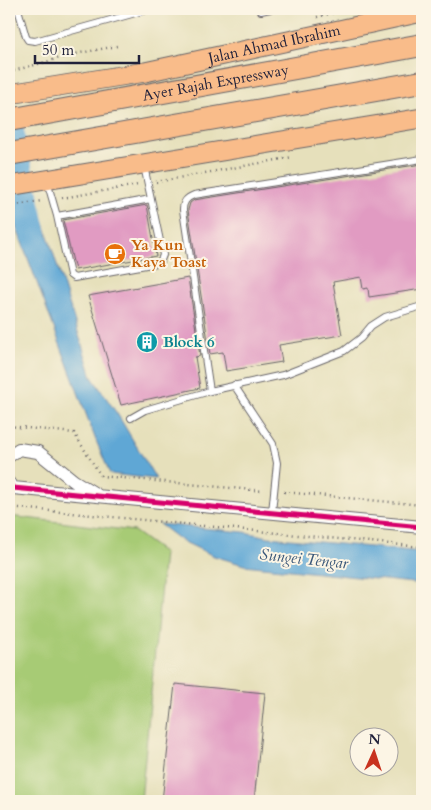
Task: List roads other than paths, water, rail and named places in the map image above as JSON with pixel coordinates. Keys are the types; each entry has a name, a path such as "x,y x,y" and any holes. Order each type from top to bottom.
{"highway":[{"path":"385,51 401,36 422,30"},
{"name":"Ayer Rajah Expressway","path":"19,118 422,45"},
{"path":"9,154 422,82"}],"main road":[{"name":"Jalan Ahmad Ibrahim","path":"17,92 146,72 422,12"},
{"path":"9,186 422,118"}],"street":[{"path":"9,456 19,450 38,452 74,482 102,497"},
{"path":"9,483 13,488 422,527"}],"lane":[{"path":"18,9 28,40 36,40 150,9"},
{"path":"260,9 261,11 270,9"},
{"path":"210,391 183,210 185,201 194,195 422,159"},
{"path":"43,181 52,199 70,276 73,278 157,263 161,260 163,255 144,165"},
{"path":"57,216 151,199"},
{"path":"131,418 145,410 210,391 283,375 344,352 361,338 371,326 385,317 422,306"},
{"path":"234,385 273,444 278,463 272,512"}],"water":[{"path":"39,207 92,377 118,415 156,479 110,474 11,213"},
{"name":"Sungei Tengar","path":"159,524 422,552 422,584 244,565 214,556 180,540"}],"waterway":[{"path":"9,120 36,242"}],"place":[{"name":"Ya Kun Kaya Toast","path":"115,254"},
{"name":"Block 6","path":"147,342"}]}
